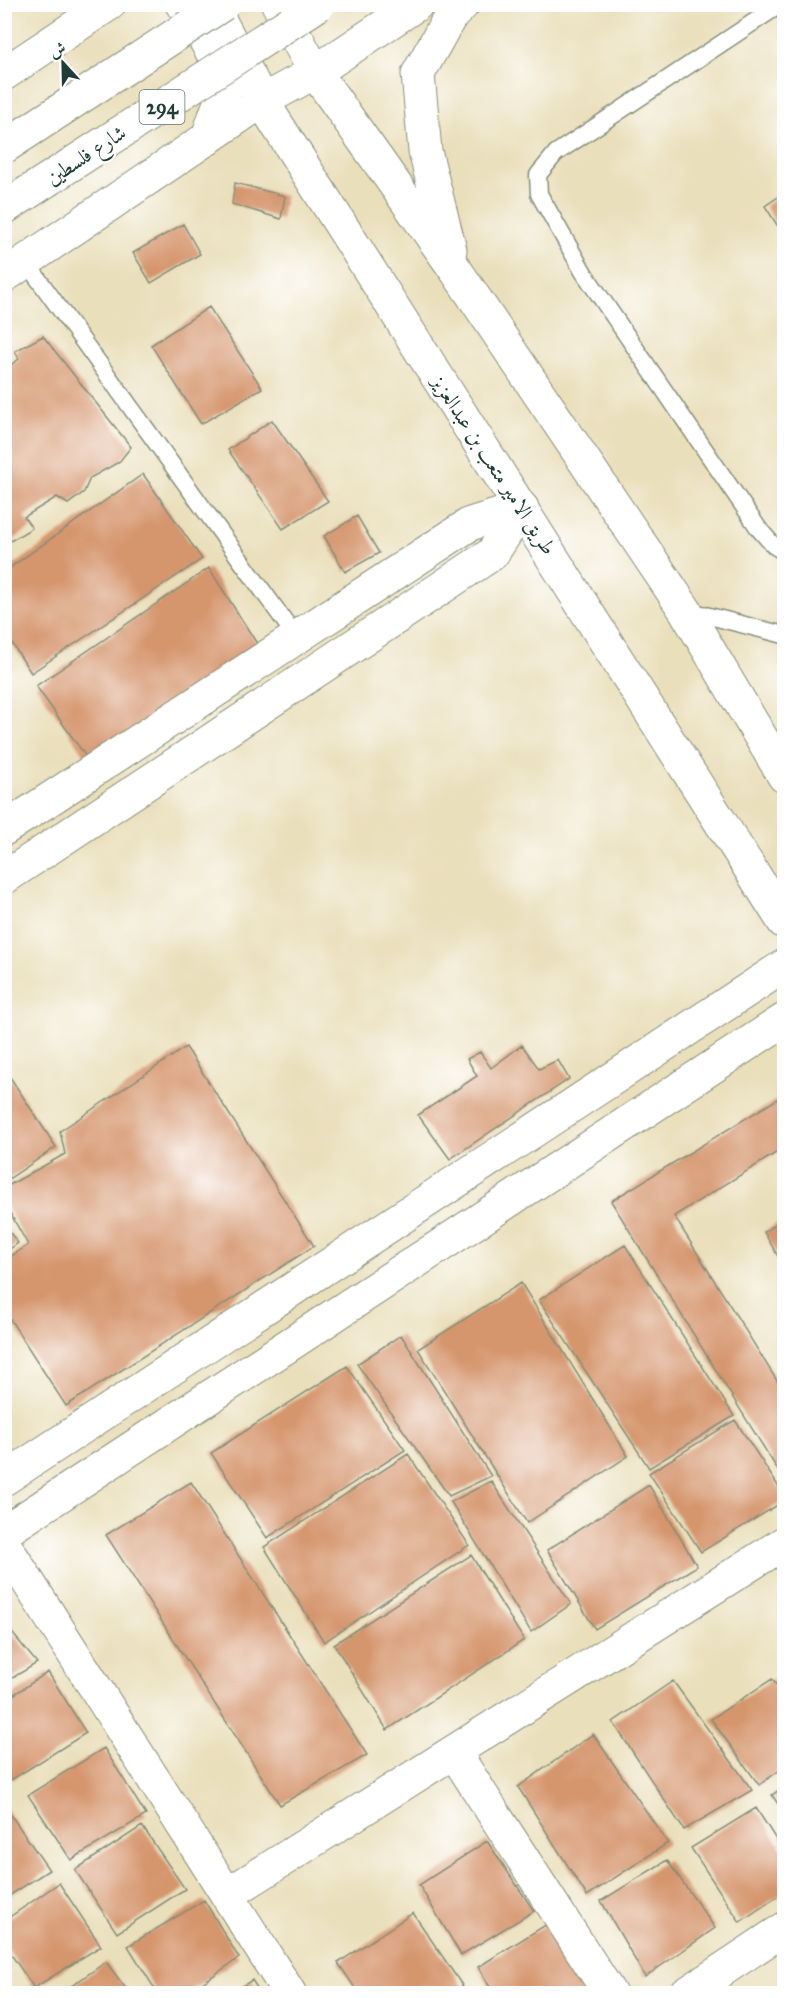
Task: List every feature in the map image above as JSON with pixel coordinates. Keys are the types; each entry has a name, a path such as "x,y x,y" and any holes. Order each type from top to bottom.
{"street":[{"path":"182,4 186,6 228,80 207,139"},
{"name":"طريق الامير متعب بن عبدالعزيز","path":"211,4 262,101 784,921"},
{"name":"294","path":"4,147 223,4"},
{"path":"278,4 315,72 455,269 685,610 784,776"},
{"name":"شارع فلسطين","path":"4,208 320,4"},
{"path":"15,269 262,101 315,72 417,4"},
{"path":"455,269 425,151 418,74 450,17 463,4"},
{"path":"4,74 110,5"},
{"path":"4,829 470,524 522,508"},
{"path":"4,878 492,554 522,508"},
{"path":"4,1479 784,966"},
{"path":"4,1532 784,1020"},
{"path":"215,1341 240,1378"},
{"path":"228,1895 784,1543"},
{"path":"4,1544 290,1994"},
{"path":"454,1752 610,1994"},
{"path":"686,1994 784,1929"}],"lane":[{"path":"781,4 556,153 537,175 539,194 584,273 759,529 773,545 784,552"},
{"path":"15,269 296,637"},
{"path":"685,610 784,635"}],"building":[{"path":"235,183 285,196 281,219 232,204"},
{"path":"784,193 784,236 765,206"},
{"path":"183,224 200,254 151,283 133,253"},
{"path":"209,307 262,388 201,424 151,345"},
{"path":"43,336 131,447 119,462 90,478 84,492 68,504 57,497 24,517 32,528 9,542 5,541 5,369 19,359 15,351"},
{"path":"272,420 328,501 283,529 228,450"},
{"path":"143,474 202,559 31,673 4,631 4,572"},
{"path":"357,516 379,553 345,572 324,536"},
{"path":"209,568 261,650 89,761 36,686"},
{"path":"522,1045 539,1069 558,1060 569,1079 450,1159 418,1115 477,1076 467,1059 480,1052 491,1068"},
{"path":"186,1047 314,1246 66,1406 4,1310 4,1261 28,1245 4,1202 4,1188 65,1154 60,1131"},
{"path":"4,1068 56,1147 4,1182"},
{"path":"784,1095 784,1148 674,1216 784,1392 784,1469 779,1472 611,1201"},
{"path":"784,1219 784,1267 764,1232"},
{"path":"4,1225 18,1243 4,1253"},
{"path":"625,1245 734,1416 649,1468 539,1300"},
{"path":"521,1283 628,1456 527,1523 418,1349"},
{"path":"401,1335 491,1476 449,1496 357,1364"},
{"path":"347,1366 405,1450 267,1538 211,1453"},
{"path":"735,1420 784,1495 784,1501 701,1552 649,1473"},
{"path":"408,1454 469,1545 324,1642 264,1547"},
{"path":"491,1481 571,1604 531,1632 451,1502"},
{"path":"191,1482 367,1755 280,1805 106,1535"},
{"path":"649,1485 697,1566 595,1629 547,1550"},
{"path":"471,1555 524,1640 387,1730 334,1644"},
{"path":"4,1623 37,1663 4,1683"},
{"path":"48,1672 86,1733 11,1780 4,1769 4,1701"},
{"path":"772,1679 784,1695 784,1767 759,1785 711,1719"},
{"path":"673,1681 752,1790 684,1830 613,1722"},
{"path":"593,1734 668,1843 587,1896 518,1787"},
{"path":"104,1748 146,1815 71,1860 28,1795"},
{"path":"784,1787 784,1813 772,1795"},
{"path":"6,1808 49,1870 4,1899 4,1809"},
{"path":"756,1808 784,1852 784,1892 740,1922 691,1848"},
{"path":"142,1826 185,1889 117,1933 75,1870"},
{"path":"487,1841 534,1911 461,1955 419,1885"},
{"path":"667,1860 715,1928 645,1977 601,1901"},
{"path":"59,1883 101,1946 34,1988 4,1944 4,1921"},
{"path":"204,1900 239,1958 186,1994 158,1994 128,1946"},
{"path":"413,1913 468,1994 359,1994 338,1963"},
{"path":"552,1921 597,1989 590,1994 494,1994 478,1967"},
{"path":"106,1962 130,1994 60,1994"},
{"path":"252,1980 261,1994 230,1994"}]}
